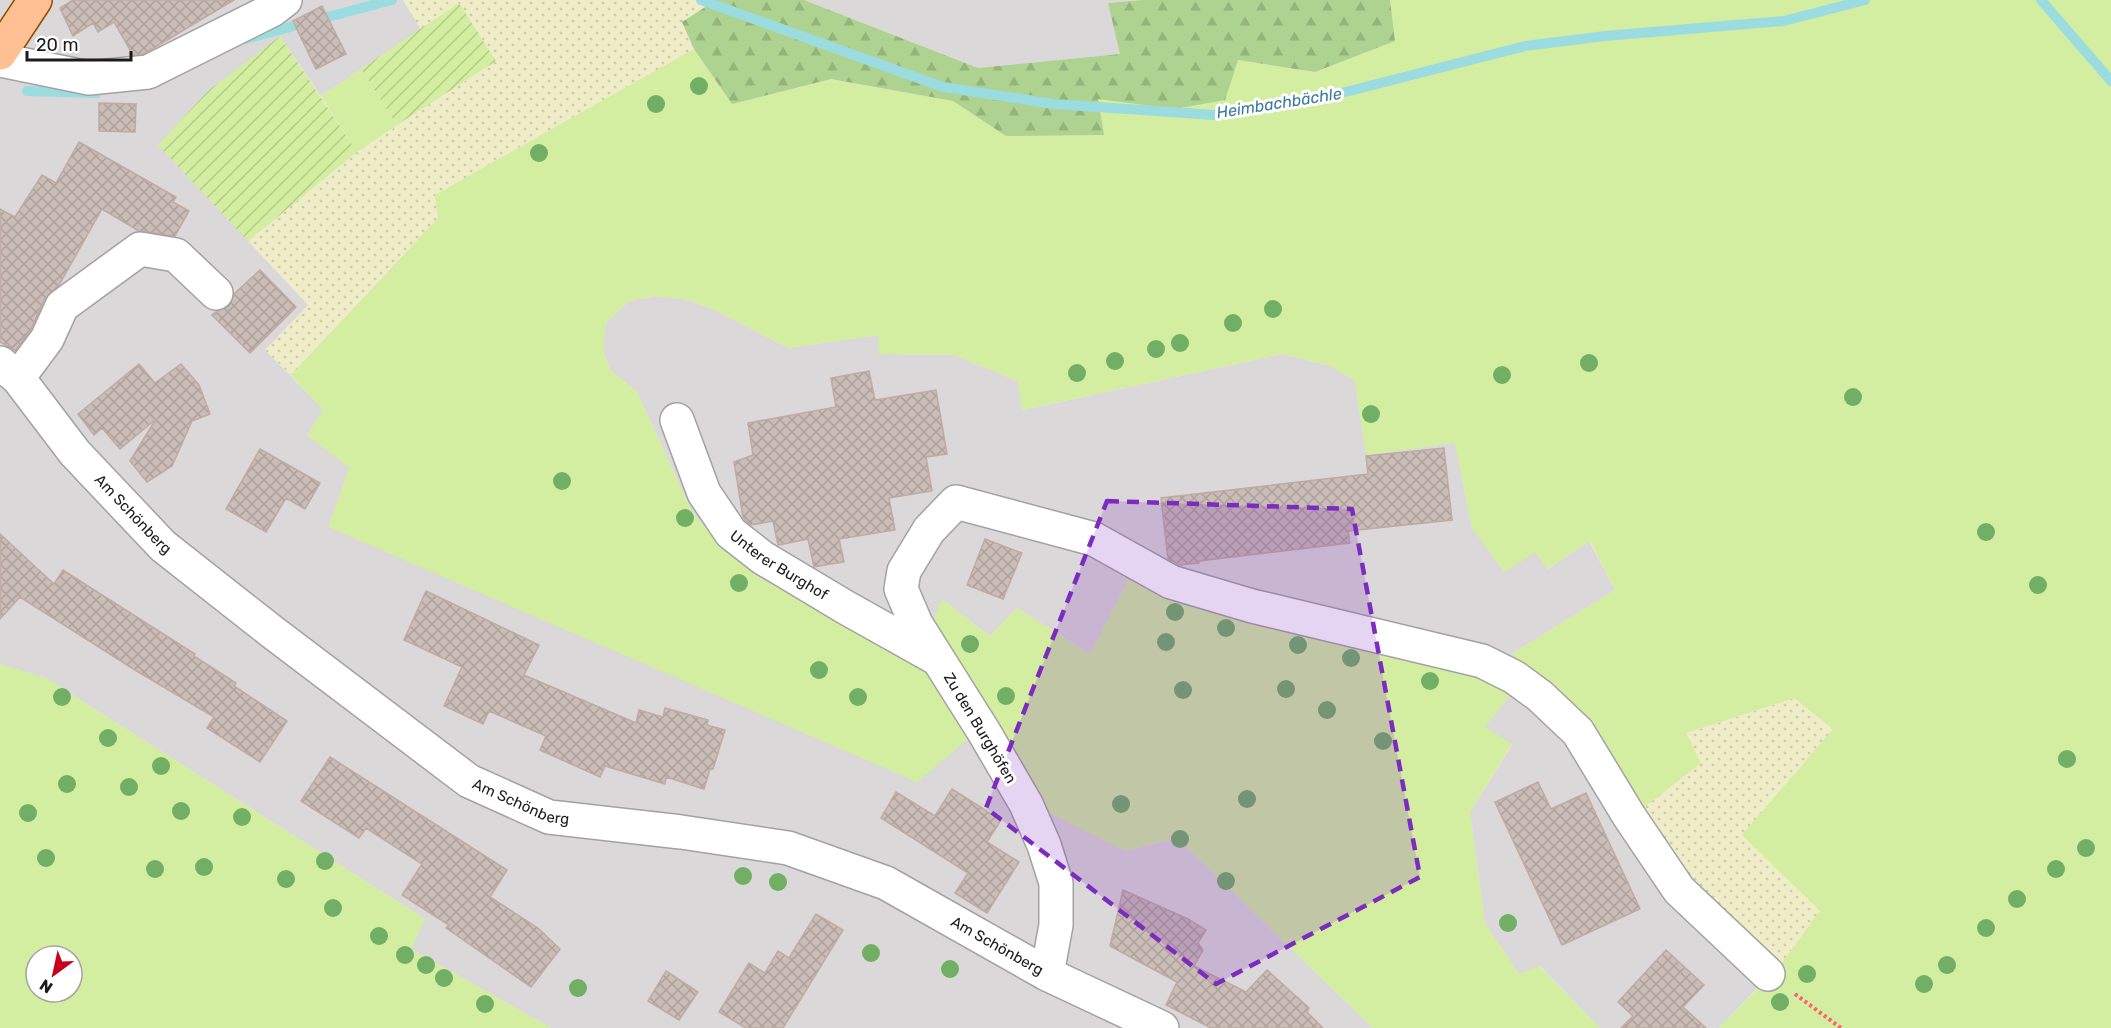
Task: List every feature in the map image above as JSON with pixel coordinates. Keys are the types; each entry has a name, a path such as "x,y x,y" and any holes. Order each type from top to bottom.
{"main road":[{"path":"0,53 35,0"}],"street":[{"path":"0,60 89,78 148,72 272,10 285,0"},
{"path":"9,371 47,339 62,306 140,249 176,255 216,293"},
{"name":"Am Schönberg","path":"9,371 75,453 163,546 469,781 549,817 681,832 788,848 886,883 1047,974 1162,1028"},
{"name":"Unterer Burghof","path":"677,420 704,493 731,533 773,564 939,660"},
{"name":"Zu den Burghöfen","path":"1047,974 1056,925 1056,884 1044,845 1026,804 916,624 901,589 904,571 929,530 956,502 1094,539 1171,582 1252,606 1482,661 1514,677 1540,696 1578,732 1629,816 1679,890 1768,974"}],"path":[{"path":"1768,974 1841,1028"}],"highlighted area":[{"path":"1107,501 1352,509 1420,877 1216,984 986,808"}],"shaded area":[{"path":"0,0 403,0 421,29 321,96 280,36 309,306 265,350 324,410 307,435 350,468 871,761 917,782 759,578 720,544 692,512 637,392 610,370 603,350 606,323 629,301 655,296 689,300 719,312 788,348 879,335 879,354 954,355 1018,381 1023,410 1283,354 1331,366 1355,381 1366,455 1455,442 1472,528 1536,552 1548,569 1589,541 1615,590 1513,653 1765,980 1719,1028 1600,1028 1540,966 1519,974 1485,924 1470,812 1512,745 1484,727 1512,693 1090,654 1017,608 990,636 942,599 1124,851 1177,838 1373,1028 551,1028 411,949 425,919 46,678 0,664"},
{"path":"403,0 716,0 682,22 694,49 435,195 438,218 291,375 265,350 308,305 248,241 357,152 495,61 459,4 421,29"},
{"path":"804,0 1142,0 1108,3 1121,54 978,68"},
{"path":"1794,698 1833,729 1742,835 1821,911 1778,968 1702,896 1637,813 1700,763 1685,734"}],"green space":[{"path":"716,0 804,0 978,68 1120,54 1108,3 1142,0 1390,0 1395,41 1315,72 1238,60 1225,100 1175,109 1098,99 1104,135 1006,136 953,101 831,79 732,104 694,49 682,22"},
{"path":"1390,0 2111,0 2111,1028 1719,1028 1778,968 1820,911 1742,835 1833,729 1794,698 1686,733 1701,763 1637,813 1526,674 1513,653 1615,590 1590,541 1547,569 1536,552 1504,572 1472,528 1455,443 1366,455 1355,381 1331,366 1283,354 1022,410 1018,381 954,355 879,354 878,335 788,348 719,312 689,300 655,296 629,301 606,323 603,350 610,370 637,392 692,512 720,544 759,578 930,664 974,734 917,782 328,527 349,468 307,435 323,410 291,375 438,218 435,195 694,49 732,104 831,79 953,101 1006,136 1103,135 1097,98 1175,109 1238,60 1315,72 1394,41"},
{"path":"459,3 496,61 397,125 361,69"},
{"path":"280,36 357,152 248,241 158,145 209,90"},
{"path":"361,69 397,125 357,152 321,96"},
{"path":"1128,580 1266,624 1448,661 1512,693 1485,727 1512,744 1470,812 1485,923 1519,974 1539,966 1600,1028 1373,1028 1177,838 1124,851 1049,813 934,619 942,599 990,636 1017,608 1090,654"},
{"path":"0,664 46,678 425,919 411,949 551,1028 0,1028"}],"building":[{"path":"73,0 234,0 143,54 133,55 114,22 98,32 93,23 73,36 60,8"},
{"path":"322,6 346,54 316,69 293,21"},
{"path":"99,103 136,104 135,132 99,131"},
{"path":"79,142 176,197 173,202 189,211 175,236 139,231 102,209 59,285 45,298 31,329 15,351 0,342 0,209 15,217 42,175 56,183"},
{"path":"260,270 296,307 250,353 212,315 229,306 234,294"},
{"path":"139,364 155,383 181,364 199,385 210,414 192,421 172,466 147,482 130,461 156,419 120,449 102,428 94,435 78,414"},
{"path":"869,371 875,400 936,390 947,454 926,457 932,491 889,498 895,530 839,539 844,562 814,567 808,539 778,545 773,521 751,525 745,520 734,462 753,455 748,423 836,407 831,378"},
{"path":"1444,448 1452,520 1348,531 1350,543 1180,565 1168,559 1161,498 1368,474 1366,456"},
{"path":"260,449 320,483 305,509 286,498 266,532 226,509"},
{"path":"0,534 54,584 63,570 195,654 194,656 236,683 234,686 287,721 260,762 207,728 214,717 20,597 0,619"},
{"path":"985,539 1022,553 1003,599 967,585"},
{"path":"426,591 539,645 524,675 636,723 639,710 663,717 665,708 708,720 707,725 725,730 704,789 666,777 665,784 605,766 600,777 540,750 546,736 489,711 483,724 444,706 462,667 404,640"},
{"path":"330,757 507,870 490,897 538,928 560,949 531,987 446,928 449,925 402,895 422,864 366,828 359,838 301,801"},
{"path":"1538,782 1551,809 1586,793 1640,909 1562,945 1495,802"},
{"path":"952,789 1001,820 987,842 1019,862 987,913 955,893 968,873 881,818 896,792 935,816"},
{"path":"1123,890 1188,919 1206,930 1198,943 1203,950 1194,966 1246,992 1267,970 1309,1008 1307,1012 1323,1028 1211,1028 1166,1005 1177,982 1110,946"},
{"path":"816,914 843,930 783,1028 746,1028 719,1012 749,963 765,973 778,951 789,958"},
{"path":"1666,950 1704,985 1683,1007 1706,1028 1621,1028 1633,1016 1618,1002"},
{"path":"666,971 698,992 679,1020 648,1001"}],"waterway":[{"name":"Heimbachbächle","path":"245,39 392,0"},
{"name":"Heimbachbächle","path":"701,0 943,87 1054,104 1214,115 1318,99 1525,46 1605,36 1784,21 1865,0"},
{"path":"2041,0 2111,81"},
{"name":"Heimbachbächle","path":"27,91 97,93"}]}
